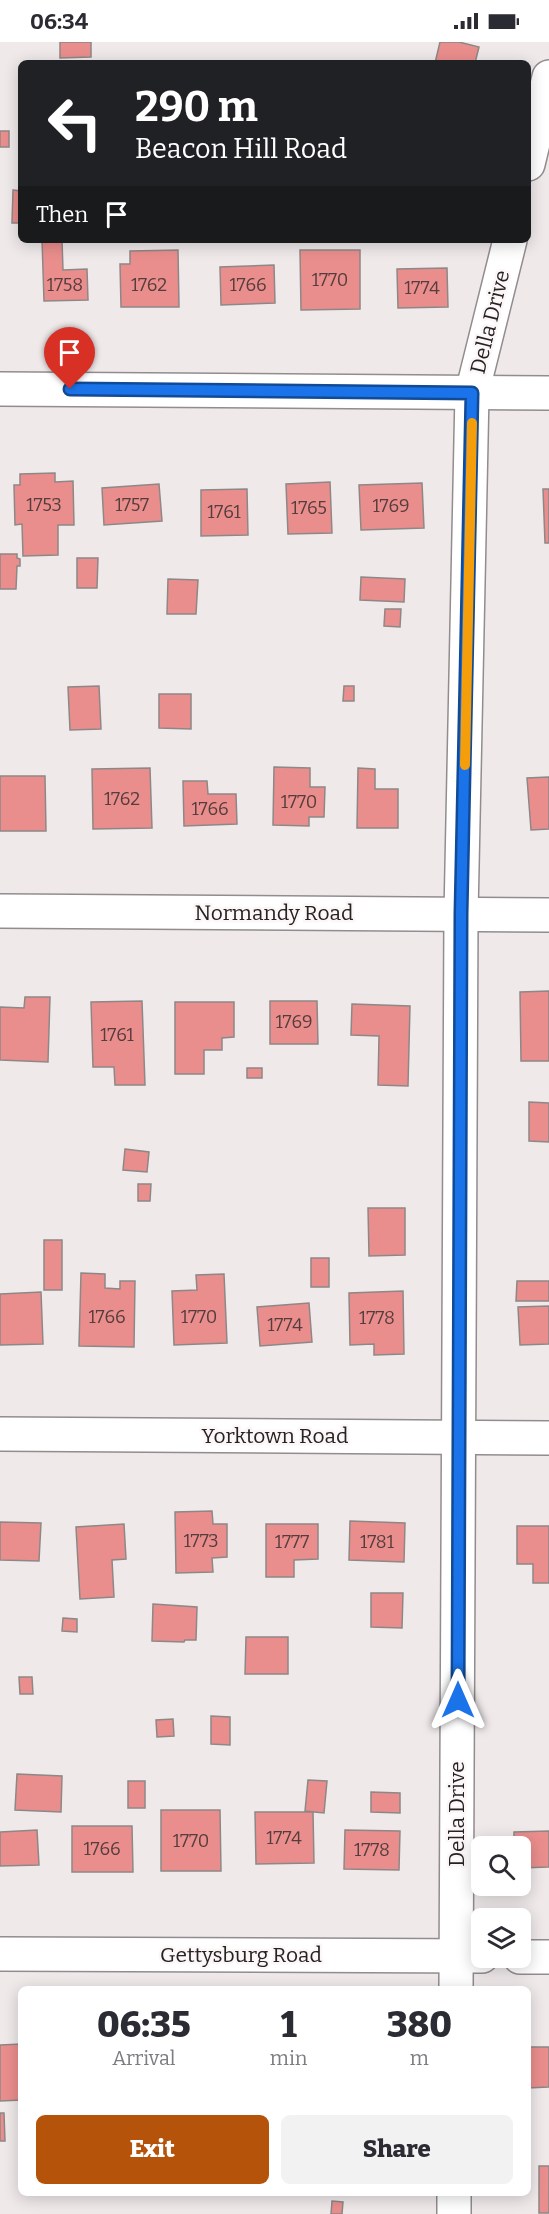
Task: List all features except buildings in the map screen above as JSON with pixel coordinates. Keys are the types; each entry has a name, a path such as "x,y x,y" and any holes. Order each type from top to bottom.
{"street":[{"path":"531,152 549,77"},
{"name":"Della Drive","path":"457,1986 469,1956 460,1437 461,914 472,393 509,243"},
{"path":"0,389 549,393"},
{"name":"Normandy Road","path":"0,911 549,915"},
{"name":"Yorktown Road","path":"0,1434 549,1438"},
{"name":"Gettysburg Road","path":"0,1954 469,1956"},
{"path":"531,1957 549,1957"},
{"path":"454,2196 454,2214"}],"slow traffic":[{"path":"465,765 472,423"}],"route":[{"path":"70,389 472,393 461,914 458,1700"}]}
